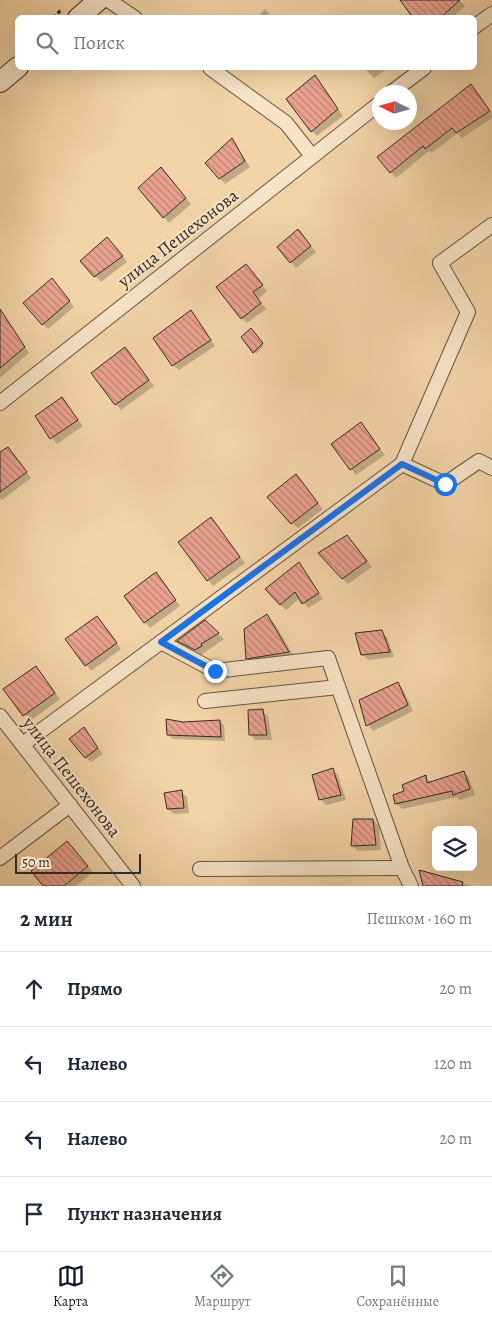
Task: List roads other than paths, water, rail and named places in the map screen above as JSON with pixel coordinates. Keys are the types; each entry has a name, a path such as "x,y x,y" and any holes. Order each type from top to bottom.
{"main road":[{"path":"82,15 99,0"},
{"path":"0,82 15,70"}],"street":[{"path":"108,0 130,15"},
{"path":"477,25 492,14"},
{"path":"213,70 286,123 312,156"},
{"path":"401,85 421,70"},
{"name":"улица Пешехонова","path":"0,404 372,109"},
{"path":"23,744 402,464 468,312 440,263 492,225"},
{"path":"402,464 445,484 479,461 492,468"},
{"path":"161,642 215,671 328,658 402,868 411,886"},
{"path":"204,701 338,688"},
{"name":"улица Пешехонова","path":"0,716 134,886"},
{"path":"0,858 70,805"},
{"path":"200,869 402,868"}]}
